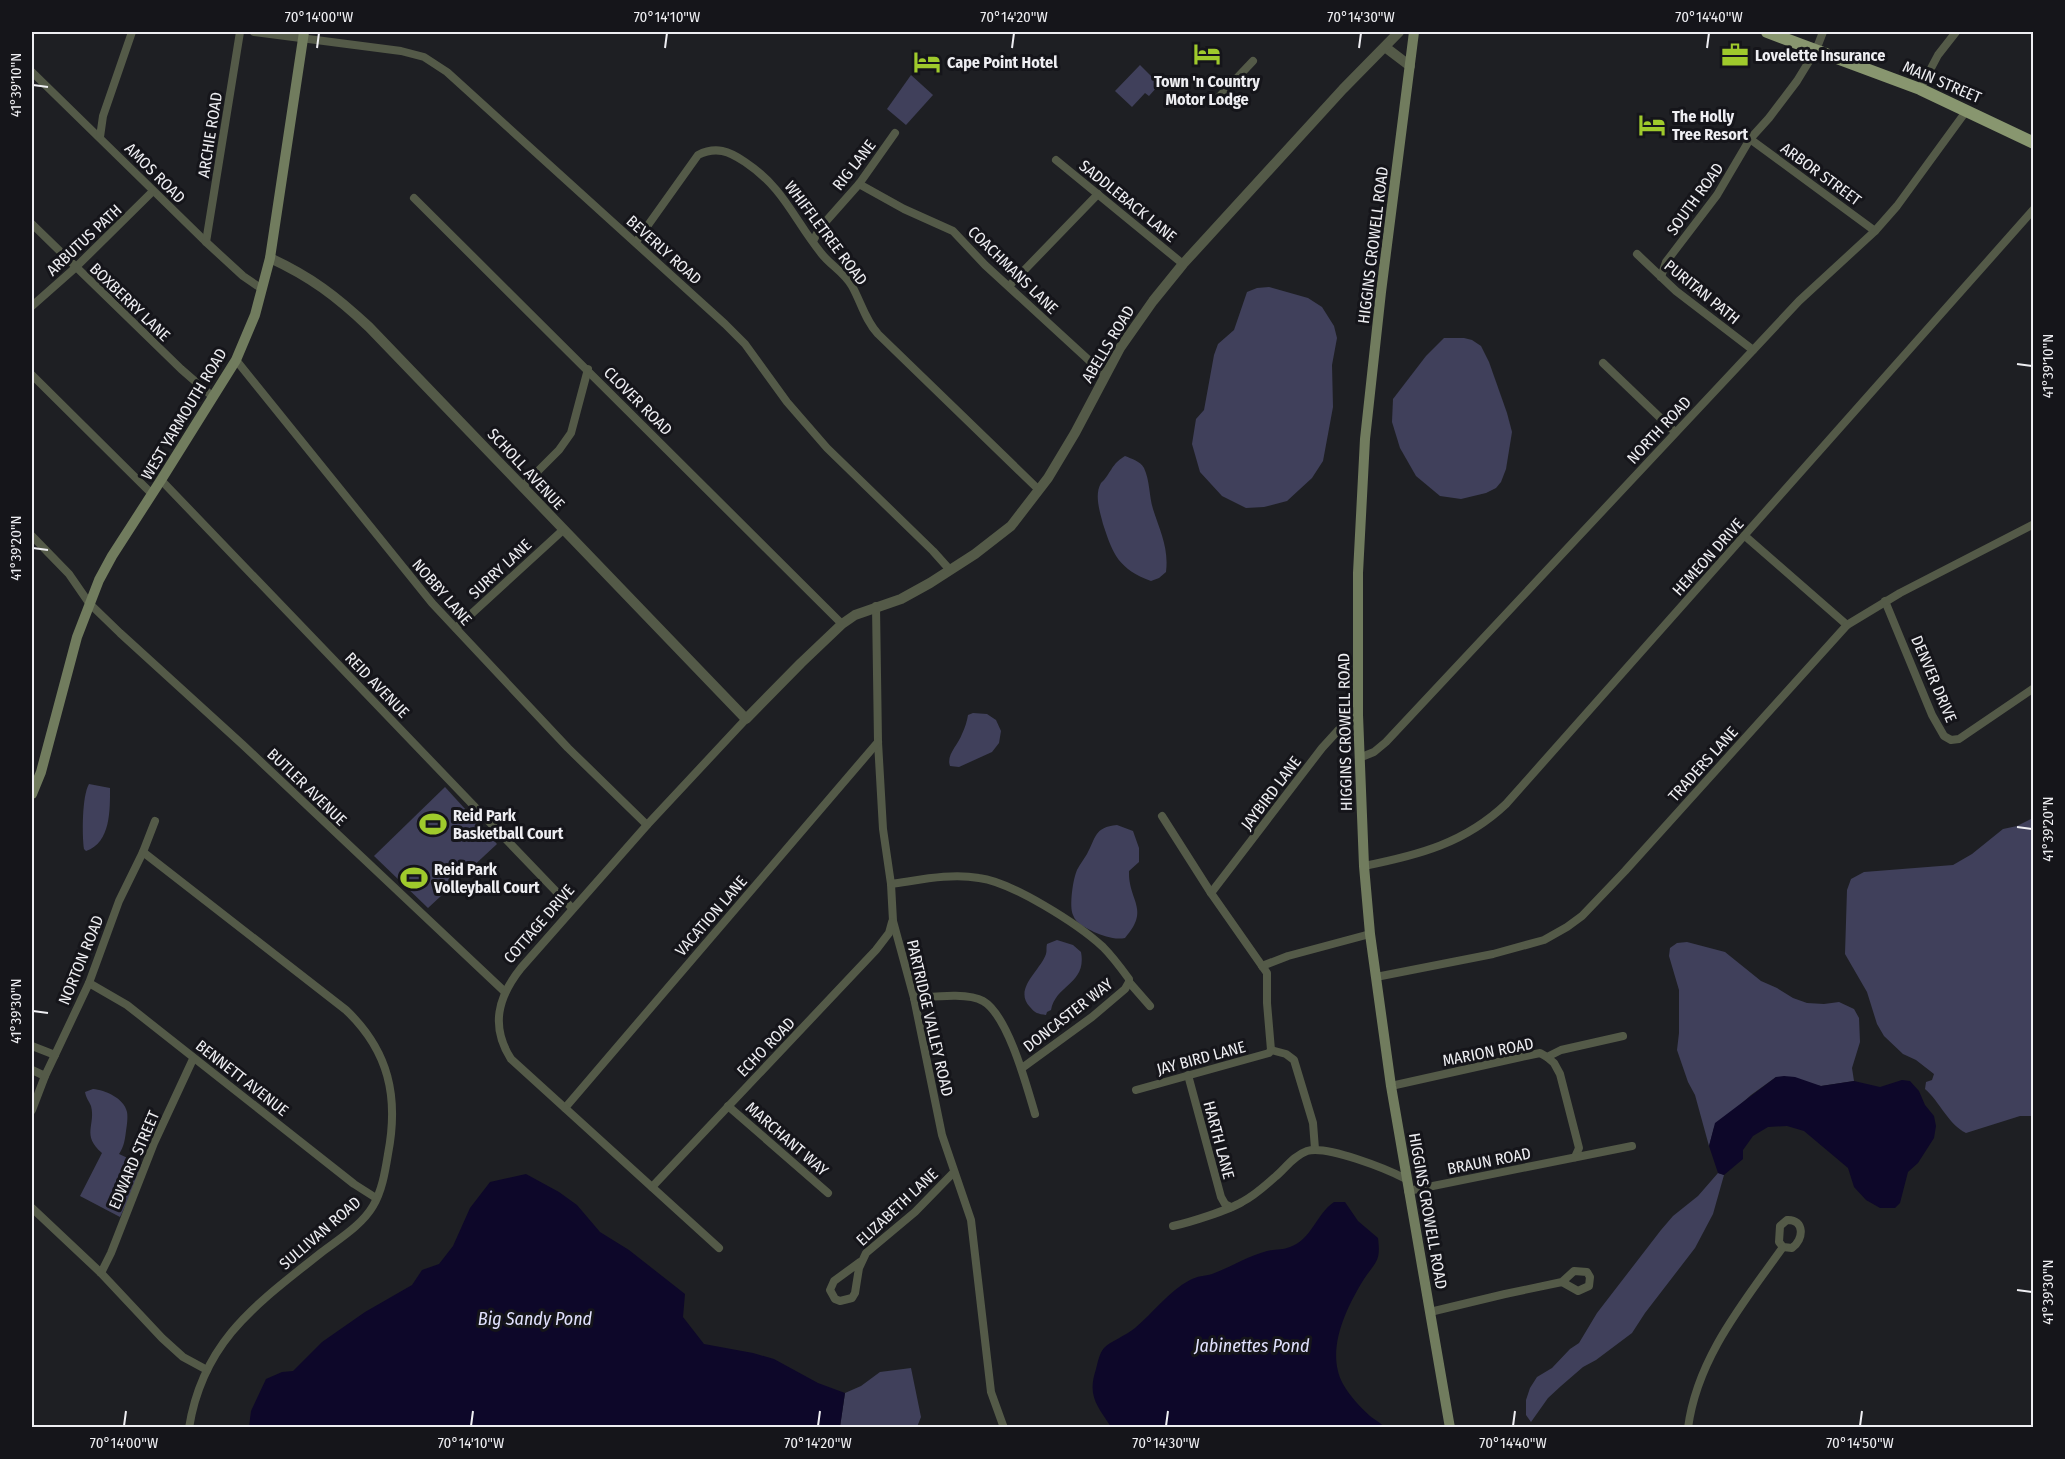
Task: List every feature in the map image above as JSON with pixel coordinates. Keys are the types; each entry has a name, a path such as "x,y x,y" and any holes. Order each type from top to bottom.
{"main road":[{"name":"HIGGINS CROWELL ROAD","path":"1414,32 1365,439 1358,573 1359,758 1365,866 1376,977 1406,1179 1431,1312 1449,1428"},
{"name":"MAIN STREET","path":"1767,32 1920,89 2034,143"},
{"name":"WEST YARMOUTH ROAD","path":"32,794 36,770 89,603 112,556 236,360 255,315 270,258 304,34"}],"street":[{"path":"99,137 103,116 132,32"},
{"name":"ARCHIE ROAD","path":"206,242 240,32"},
{"name":"BEVERLY ROAD","path":"254,32 304,34 401,51 436,63 470,91 725,324 745,344 787,402 820,441 950,570"},
{"name":"ABELLS ROAD","path":"842,624 855,615 876,606 901,599 975,554 1011,526 1039,490 1071,440 1130,333 1183,264 1343,89 1400,32"},
{"name":"SOUTH ROAD","path":"1661,277 1666,262 1717,195 1750,139 1797,81 1816,50 1823,32"},
{"path":"1920,89 1938,55 1956,32"},
{"path":"1384,47 1410,66"},
{"path":"1218,98 1253,61"},
{"name":"AMOS ROAD","path":"32,72 206,242 243,276 262,289"},
{"name":"NORTH ROAD","path":"1359,758 1374,752 1386,742 1799,301 1875,231 1897,206 1967,110"},
{"name":"RIG LANE","path":"813,241 820,228 858,184 895,133"},
{"name":"ARBOR STREET","path":"1750,139 1875,231"},
{"name":"WHIFFLETREE ROAD","path":"636,242 698,155 713,150 727,151 735,155 771,182 796,214 824,257 841,270 852,286 863,312 878,334 1039,490"},
{"name":"SADDLEBACK LANE","path":"1056,160 1183,264"},
{"name":"COACHMANS LANE","path":"858,184 904,209 953,231 1105,375"},
{"name":"ARBUTUS PATH","path":"32,306 75,268 153,191"},
{"path":"1009,286 1098,194"},
{"name":"CLOVER ROAD","path":"414,198 842,624"},
{"name":"HEMEON DRIVE","path":"1365,866 1396,860 1457,839 1489,819 1518,791 2034,209"},
{"name":"BOXBERRY LANE","path":"32,225 212,396"},
{"name":"PURITAN PATH","path":"1636,254 1661,277 1753,350"},
{"name":"SCHOLL AVENUE","path":"270,258 300,272 340,300 369,327 746,719"},
{"name":"NOBBY LANE","path":"236,360 432,603 576,756 647,825"},
{"path":"1603,363 1675,432"},
{"path":"522,487 559,450 572,433 588,369"},
{"path":"32,375 152,494"},
{"name":"REID AVENUE","path":"161,480 572,908"},
{"name":"TRADERS LANE","path":"1376,977 1502,951 1544,940 1567,927 1594,904 1625,871 1847,625 1885,601 2034,524"},
{"name":"SURRY LANE","path":"456,628 563,530"},
{"name":"BUTLER AVENUE","path":"32,536 69,574 89,603 505,992"},
{"path":"1745,536 1847,625"},
{"name":"DENVER DRIVE","path":"1885,601 1932,715 1947,738 1955,740 1963,737 1993,714 2034,688"},
{"name":"PARTRIDGE VALLEY ROAD","path":"876,606 878,742 893,921 914,998 942,1135 968,1207 975,1237 981,1315 991,1392 1004,1428"},
{"name":"COTTAGE DRIVE","path":"719,1248 521,1069 507,1052 502,1041 499,1010 505,992 521,968 572,908 746,719 842,624"},
{"name":"JAYBIRD LANE","path":"1212,893 1322,748 1343,725 1358,715"},
{"name":"VACATION LANE","path":"565,1108 878,742"},
{"path":"1162,816 1267,974 1271,1050 1286,1054 1294,1060 1314,1123 1315,1149"},
{"name":"NORTON ROAD","path":"32,1110 45,1076 89,983 119,901 155,821"},
{"name":"SULLIVAN ROAD","path":"143,852 346,1010 362,1026 384,1065 393,1104 393,1124 385,1176 373,1206 360,1221 241,1319 224,1340 207,1370 189,1428"},
{"path":"891,884 957,876 994,880 1014,889 1081,929 1102,946 1150,1006"},
{"name":"ECHO ROAD","path":"652,1187 876,950 889,933 893,921"},
{"path":"1262,966 1288,956 1371,934"},
{"name":"DONCASTER WAY","path":"1022,1068 1092,1017 1125,989 1129,982"},
{"name":"BENNETT AVENUE","path":"89,983 127,1005 354,1184 376,1198"},
{"path":"914,998 948,996 982,1000 994,1009 1022,1068 1035,1114"},
{"name":"MARION ROAD","path":"1391,1086 1540,1053 1546,1057 1561,1050 1623,1036"},
{"path":"32,1046 55,1055"},
{"name":"JAY BIRD LANE","path":"1136,1089 1269,1053 1271,1050"},
{"path":"1546,1057 1554,1063 1560,1074 1579,1148 1575,1157"},
{"name":"EDWARD STREET","path":"100,1273 111,1252 154,1143 194,1059"},
{"path":"32,1070 45,1076"},
{"name":"HARTH LANE","path":"1188,1075 1221,1197 1225,1204 1231,1207"},
{"name":"MARCHANT WAY","path":"728,1106 828,1193"},
{"name":"BRAUN ROAD","path":"1408,1191 1632,1146"},
{"path":"1173,1226 1231,1207 1249,1197 1297,1156 1315,1149 1333,1151 1391,1171 1406,1179"},
{"name":"ELIZABETH LANE","path":"860,1262 855,1293 852,1298 840,1301 835,1299 830,1290 834,1281 860,1262 876,1245 915,1212 954,1172"},
{"path":"32,1208 183,1357 207,1370"},
{"path":"1688,1428 1697,1389 1713,1352 1783,1247"},
{"path":"1431,1312 1484,1298 1562,1282"}],"shaded area":[{"path":"1140,65 1157,82 1155,84 1157,87 1149,96 1145,93 1132,107 1115,91"},
{"path":"911,75 933,95 906,125 887,109"},
{"path":"1269,287 1308,298 1322,307 1334,326 1337,338 1332,365 1333,407 1323,461 1312,478 1287,501 1264,507 1246,508 1222,496 1200,472 1192,444 1196,419 1204,410 1218,344 1234,330 1247,292"},
{"path":"1444,338 1464,338 1481,346 1489,362 1512,432 1506,469 1501,482 1496,488 1486,493 1461,499 1440,496 1416,476 1400,448 1392,422 1393,399 1426,356"},
{"path":"1125,456 1138,462 1144,468 1153,509 1165,547 1166,572 1151,581 1131,571 1119,560 1110,544 1099,509 1098,493 1101,483 1116,463"},
{"path":"987,714 996,720 1001,731 999,743 992,752 959,767 950,766 951,754 963,732 968,715"},
{"path":"89,784 110,788 110,806 105,833 94,847 86,851 83,842 83,815"},
{"path":"445,787 497,844 428,908 374,856"},
{"path":"2033,818 2033,1116 2020,1116 1966,1133 1949,1119 1925,1089 1926,1082 1932,1080 1934,1074 1916,1060 1903,1054 1884,1036 1877,1024 1867,992 1845,954 1847,890 1851,879 1864,872 1953,865 1972,854 2003,829 2017,826"},
{"path":"1117,825 1133,831 1139,848 1139,862 1129,871 1137,912 1136,920 1125,938 1105,936 1082,925 1074,918 1071,905 1078,868 1094,838 1104,828"},
{"path":"1057,940 1073,945 1081,952 1082,963 1080,971 1059,994 1046,1015 1035,1012 1024,994 1029,980 1046,954 1047,944"},
{"path":"1687,942 1725,952 1761,981 1793,998 1807,1003 1839,1002 1854,1009 1859,1018 1860,1042 1852,1068 1854,1081 1821,1086 1776,1077 1751,1095 1714,1128 1709,1146 1695,1095 1677,1050 1679,990 1669,956 1670,948 1677,943"},
{"path":"93,1089 113,1096 125,1107 127,1126 119,1154 145,1166 120,1217 80,1196 102,1153 92,1141 90,1130 92,1113 85,1092"},
{"path":"1718,1173 1724,1175 1713,1214 1695,1248 1632,1333 1583,1367 1561,1386 1548,1398 1531,1422 1526,1415 1526,1400 1537,1377 1552,1368 1579,1343 1597,1313 1661,1230 1673,1216 1698,1196"},
{"path":"911,1368 921,1417 917,1427 840,1427 845,1393 861,1386 880,1372"}],"water":[{"path":"1776,1077 1795,1077 1821,1086 1854,1081 1880,1087 1902,1080 1910,1081 1919,1091 1925,1105 1934,1116 1936,1126 1934,1138 1918,1163 1908,1172 1900,1203 1895,1208 1880,1208 1866,1200 1854,1187 1848,1168 1804,1131 1787,1126 1768,1127 1753,1136 1743,1150 1743,1159 1724,1175 1718,1173 1709,1146 1715,1123"},
{"name":"Big Sandy Pond","path":"526,1174 577,1205 600,1232 629,1250 685,1294 683,1317 704,1344 774,1359 818,1383 845,1393 840,1427 249,1427 251,1411 266,1379 282,1372 293,1371 322,1342 365,1312 412,1285 422,1270 439,1264 453,1246 470,1208 490,1182"},
{"name":"Jabinettes Pond","path":"1334,1202 1345,1202 1358,1221 1378,1238 1378,1257 1357,1290 1345,1316 1337,1344 1336,1358 1338,1371 1349,1393 1370,1416 1384,1427 1111,1427 1093,1393 1093,1378 1104,1348 1135,1328 1168,1296 1190,1280 1212,1274 1260,1253 1287,1248 1297,1243 1304,1238"}],"place":[{"name":"Town 'n Country Motor Lodge","path":"1207,54"},
{"name":"Lovelette Insurance","path":"1735,55"},
{"name":"Cape Point Hotel","path":"927,62"},
{"name":"The Holly Tree Resort","path":"1652,125"},
{"name":"Reid Park Basketball Court","path":"433,824"},
{"name":"Reid Park Volleyball Court","path":"414,878"}]}
